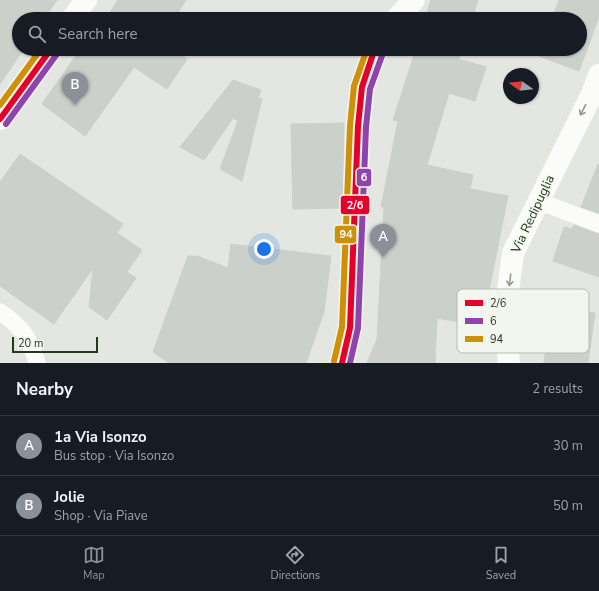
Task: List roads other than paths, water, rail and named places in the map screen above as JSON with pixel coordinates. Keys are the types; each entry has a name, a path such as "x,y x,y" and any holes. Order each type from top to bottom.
{"main road":[{"path":"77,12 86,0"},
{"path":"403,12 414,0"},
{"path":"0,119 46,56"},
{"path":"342,363 350,328 358,126 362,87 372,56"},
{"name":"Via Redipuglia","path":"508,289 513,253 592,94 599,75"},
{"name":"Via Redipuglia","path":"508,353 509,363"}],"lane":[{"path":"538,201 599,224"},
{"path":"0,312 12,320 24,332 33,348 37,363"}],"place":[{"name":"Jolie","path":"75,105"},
{"name":"1a Via Isonzo","path":"383,257"}]}
